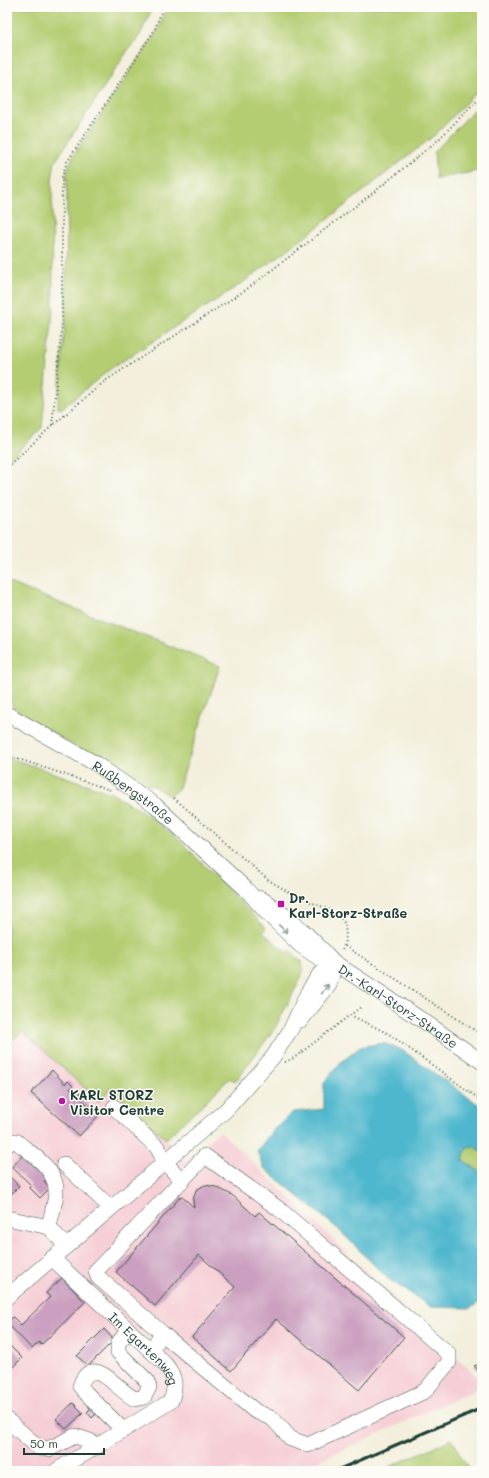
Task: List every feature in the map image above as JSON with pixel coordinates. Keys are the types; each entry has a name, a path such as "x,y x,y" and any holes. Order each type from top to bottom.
{"street":[{"name":"Rußbergstraße","path":"7,714 96,764 155,805 246,889 266,912 300,945 319,958 338,958"},
{"path":"7,1297 226,1110 273,1057 291,1029 308,992 319,975 338,958"},
{"name":"Dr.-Karl-Storz-Straße","path":"338,958 482,1062"},
{"path":"114,1107 157,1147 165,1162 182,1181"},
{"path":"7,1145 10,1142 16,1141 48,1168 55,1180 56,1192 49,1227"},
{"path":"205,1156 279,1209 449,1354 449,1362 425,1391 308,1445 290,1439 272,1419 255,1411 163,1334 98,1277 96,1271 205,1156"},
{"path":"64,1164 111,1208"},
{"path":"7,1218 49,1227 66,1246"},
{"name":"Im Egartenweg","path":"52,1258 150,1350 173,1374 175,1389 171,1401 56,1471"},
{"path":"123,1430 80,1386 83,1378 90,1372 97,1371 105,1375 126,1395 135,1399 144,1397 149,1387 147,1381 118,1352 118,1343 129,1330"},
{"path":"150,1350 163,1334"},
{"path":"7,1420 39,1448 49,1449 76,1436 90,1441 96,1447"}],"path":[{"path":"52,426 62,324 62,177 67,162 154,31 162,7"},
{"path":"7,467 105,380 247,290 372,194 438,140 482,95"},
{"path":"7,755 117,793"},
{"path":"174,798 267,879 294,894 328,909 340,917 345,924 345,946 338,958"},
{"path":"345,946 482,1035"},
{"path":"273,1057 284,1062 294,1058 362,1006"},
{"path":"350,1015 389,1034 482,1101"}],"shaded area":[{"path":"22,1031 99,1101 111,1088 166,1139 183,1161 220,1131 482,1382 482,1387 296,1471 7,1471 7,1046"}],"green space":[{"path":"7,7 153,7 140,35 128,50 55,162 52,179 53,310 42,428 7,461"},
{"path":"167,7 482,7 482,86 436,134 301,240 242,283 109,370 61,409 58,408 58,403 66,315 67,171 73,156 158,30"},
{"path":"482,102 482,170 436,179 434,152"},
{"path":"7,582 220,666 178,790 169,796 154,786 138,784 17,711 12,705 7,688"},
{"path":"7,757 109,792 142,811 176,837 266,928 263,932 287,953 290,950 302,962 303,968 301,978 275,1028 235,1082 230,1078 166,1139 111,1089 99,1101 22,1031 7,1046"},
{"path":"473,1146 482,1152 482,1171 480,1172 463,1160 466,1149"},
{"path":"452,1439 469,1471 380,1471"}],"water":[{"path":"383,1043 402,1050 482,1107 482,1152 473,1146 466,1149 463,1160 480,1172 482,1171 482,1301 470,1308 431,1307 387,1278 337,1228 264,1168 257,1151 272,1131 293,1112 324,1109 324,1083 339,1064 360,1047"}],"building":[{"name":"KARL STORZ Visitor Centre","path":"52,1070 65,1084 68,1081 73,1086 70,1089 78,1095 80,1093 83,1096 81,1099 99,1115 79,1136 31,1093"},
{"path":"23,1155 47,1178 44,1181 50,1188 40,1198 29,1187 31,1185 12,1167"},
{"path":"10,1177 19,1186 7,1198 7,1180"},
{"path":"205,1185 216,1187 232,1195 255,1216 259,1212 404,1337 359,1390 276,1319 231,1371 192,1337 235,1287 199,1255 155,1306 116,1272 181,1196 194,1207 193,1200 196,1190"},
{"path":"62,1278 85,1302 41,1345 39,1342 32,1349 7,1323 13,1317 21,1325 50,1297 46,1293"},
{"path":"104,1329 114,1340 88,1366 77,1356"},
{"path":"7,1343 22,1358 7,1373"},
{"path":"482,1363 482,1373 474,1366"},
{"path":"73,1403 83,1413 66,1429 56,1419"},
{"path":"92,1407 98,1412 92,1418 87,1412"}],"railway":[{"path":"335,1471 482,1408"}],"place":[{"name":"Dr. Karl-Storz-Straße","path":"281,904"},
{"name":"KARL STORZ Visitor Centre","path":"62,1101"}]}
